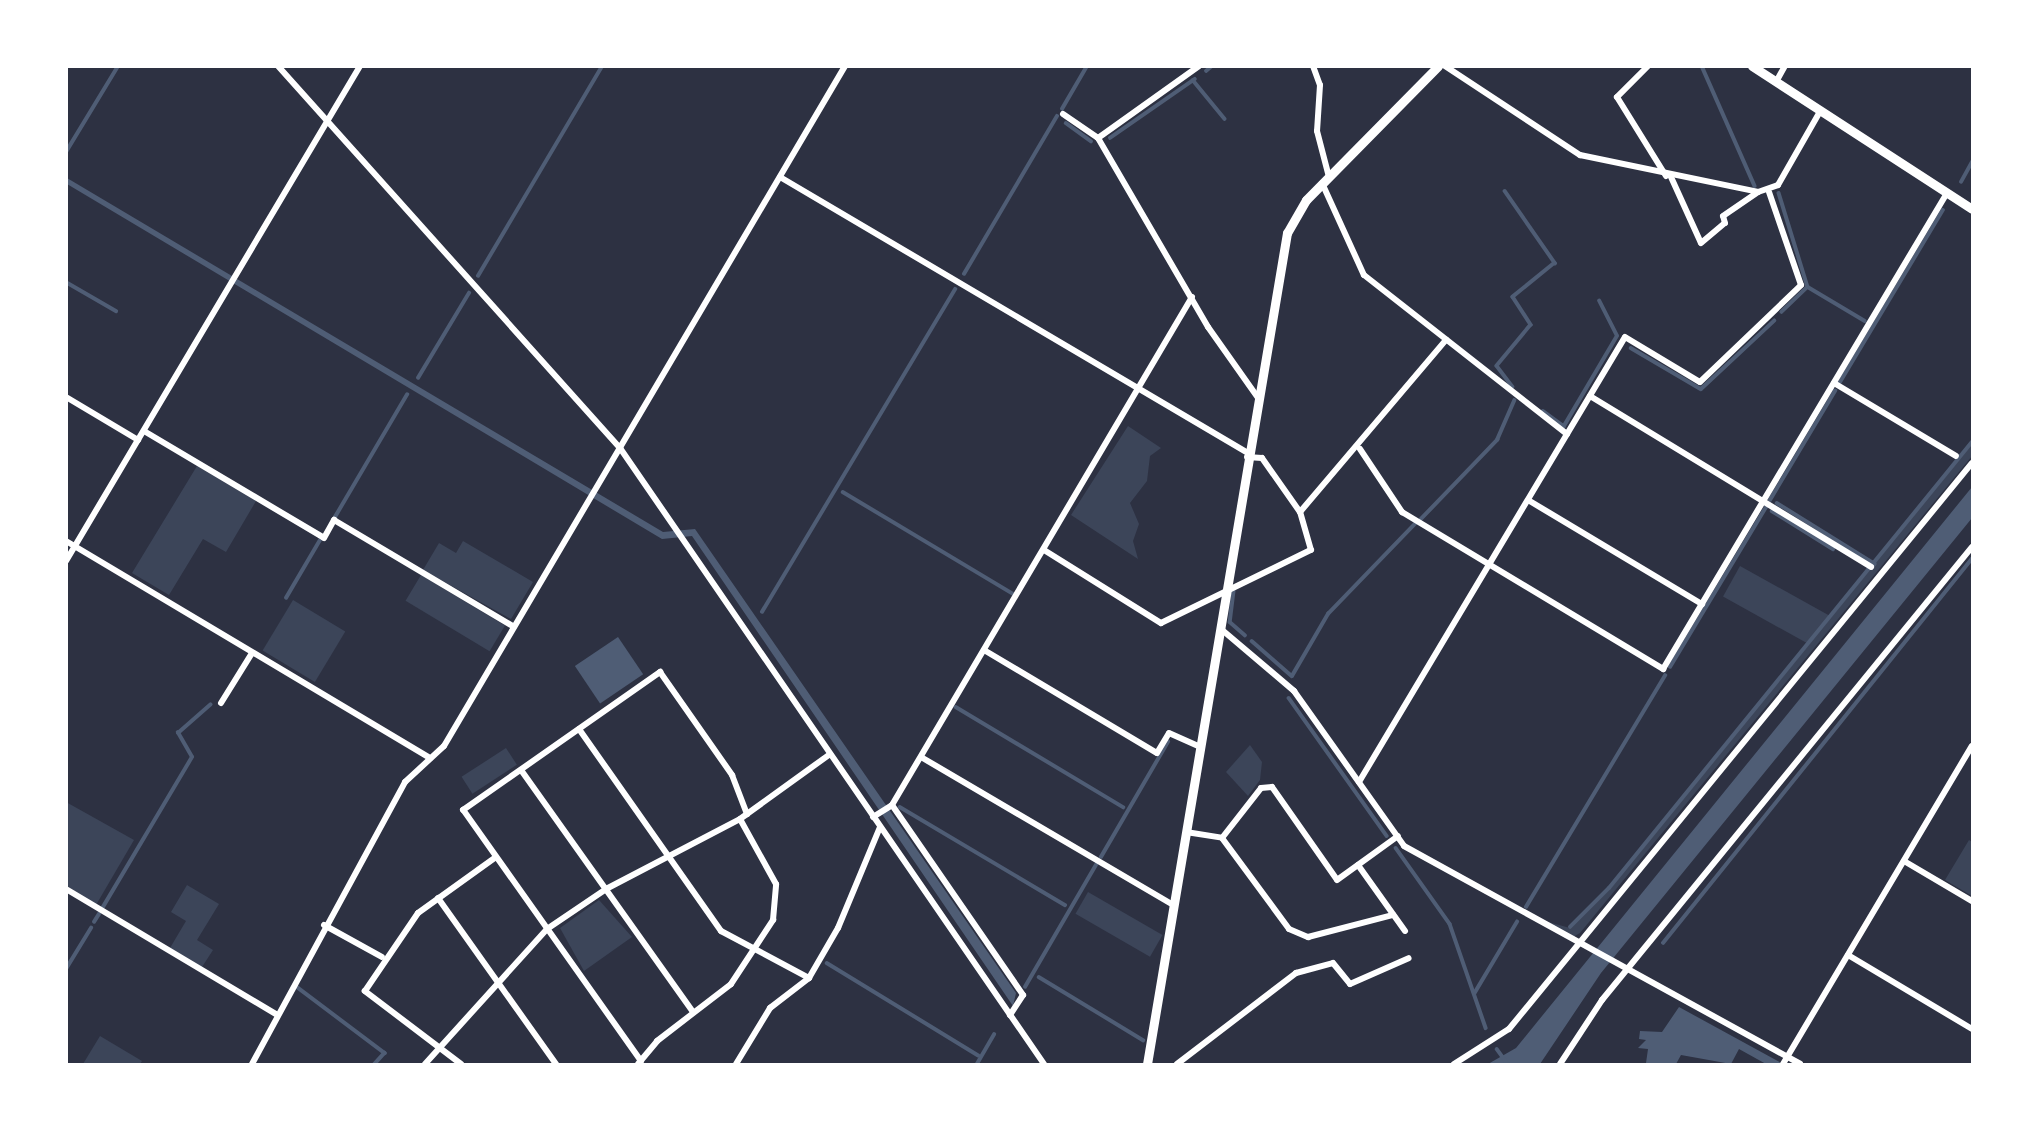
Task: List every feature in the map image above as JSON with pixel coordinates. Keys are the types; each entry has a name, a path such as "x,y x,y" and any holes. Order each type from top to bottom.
{"main road":[{"path":"1147,1065 1287,233 1325,180 1438,66"},
{"path":"1752,66 1818,115 1972,209"}],"street":[{"path":"278,66 620,447 830,754 876,815 880,827 1044,1065"},
{"path":"66,561 360,66"},
{"path":"252,1065 324,925 405,782 444,746 845,66"},
{"path":"1098,138 1199,66"},
{"path":"1313,66 1320,85 1317,131 1325,180 1364,275 1567,433"},
{"path":"1445,66 1558,144 1669,177 1769,192"},
{"path":"1648,66 1617,97 1669,177 1701,243 1726,223 1723,216 1758,192"},
{"path":"1775,84 1785,66"},
{"path":"1063,114 1098,138 1192,298 1258,398"},
{"path":"1769,192 1818,115"},
{"path":"780,177 1248,455 1262,458 1300,512 1311,550 1161,623 1044,550"},
{"path":"1359,782 1625,337 1700,382 1801,285 1769,192"},
{"path":"1360,449 1402,512 1663,669 1947,193"},
{"path":"876,815 890,806 920,757 1192,298"},
{"path":"1300,512 1360,449 1446,340"},
{"path":"1834,383 1956,456"},
{"path":"1590,396 1871,567"},
{"path":"66,397 138,440"},
{"path":"144,431 324,538 334,520 514,627"},
{"path":"1454,1065 1495,1042 1577,946 1972,463"},
{"path":"1528,500 1702,604"},
{"path":"66,541 430,758"},
{"path":"1560,1065 1625,971 1972,547"},
{"path":"1221,629 1294,691 1398,836 1577,946 1785,1062 1800,1065"},
{"path":"984,650 1157,753 1169,733 1201,747"},
{"path":"221,703 252,653"},
{"path":"740,819 778,899 755,949 731,984 693,1012 639,1063 463,810 660,672 732,775 747,814"},
{"path":"579,729 721,931 809,978"},
{"path":"1785,1062 1972,746"},
{"path":"425,1065 547,929 606,889 740,819 830,754"},
{"path":"920,757 1173,905"},
{"path":"521,770 693,1012"},
{"path":"1222,838 1261,788 1272,787 1337,880 1398,836"},
{"path":"890,806 1023,995 1010,1016"},
{"path":"736,1065 770,1008 809,978 838,928 880,827"},
{"path":"1186,832 1222,838 1289,929 1308,937 1393,915"},
{"path":"461,1065 365,991 382,957 418,913 496,857"},
{"path":"1904,860 1972,901"},
{"path":"1358,865 1405,931"},
{"path":"66,889 276,1014"},
{"path":"439,898 556,1065"},
{"path":"324,925 382,957"},
{"path":"1848,955 1972,1029"},
{"path":"1177,1065 1296,973 1333,963 1350,984 1409,958"}],"shaded area":[{"path":"67,178 663,532 695,529 1016,993 1013,1006 692,536 662,539 67,184"},
{"path":"1128,426 1161,448 1150,456 1147,481 1130,503 1139,524 1133,541 1138,559 1071,515"},
{"path":"1972,444 1972,456 1580,933 1573,937 1537,919 1570,928 1610,889"},
{"path":"197,466 256,501 226,552 203,539 169,595 132,573"},
{"path":"1972,487 1972,518 1601,973 1540,1064 1488,1064 1516,1048"},
{"path":"463,541 533,582 511,619 423,570 439,543 456,553"},
{"path":"1740,566 1830,616 1813,647 1723,597"},
{"path":"421,575 505,625 490,651 406,601"},
{"path":"293,600 345,631 315,682 263,651"},
{"path":"618,637 643,674 600,703 575,666"},
{"path":"1250,745 1262,762 1260,780 1248,796 1226,772"},
{"path":"506,748 517,765 472,794 462,777"},
{"path":"66,802 134,840 96,905 67,886"},
{"path":"1969,840 1972,842 1972,896 1945,880"},
{"path":"187,885 219,904 197,940 213,950 202,967 170,948 186,921 171,912"},
{"path":"1088,892 1162,935 1150,957 1076,914"},
{"path":"599,900 632,937 584,971 560,928"},
{"path":"1679,1007 1783,1064 1766,1064 1739,1049 1731,1064 1681,1055 1676,1064 1637,1064 1646,1063 1648,1049 1638,1048 1646,1040 1639,1039 1640,1031 1662,1032"},
{"path":"100,1036 142,1061 140,1064 83,1064"}],"waterway":[{"path":"66,152 118,66"},
{"path":"478,276 602,66"},
{"path":"1062,109 1087,66"},
{"path":"1206,71 1212,66"},
{"path":"1702,66 1755,186"},
{"path":"1110,138 1195,79"},
{"path":"1193,80 1225,119"},
{"path":"964,274 1057,116"},
{"path":"1066,123 1091,141"},
{"path":"1961,182 1972,162"},
{"path":"1505,191 1555,263 1513,297 1531,325 1497,366 1513,387"},
{"path":"1779,193 1808,287 1782,312"},
{"path":"1840,382 1943,210"},
{"path":"66,282 116,311"},
{"path":"1808,287 1865,321"},
{"path":"762,612 955,289"},
{"path":"418,378 469,293"},
{"path":"1543,411 1564,426 1617,336 1599,301"},
{"path":"1631,348 1701,389 1774,321"},
{"path":"1770,500 1835,391"},
{"path":"335,517 407,395"},
{"path":"1421,519 1497,440 1514,401"},
{"path":"1570,927 1609,888 1972,442"},
{"path":"843,492 1012,593"},
{"path":"1777,503 1875,564"},
{"path":"1670,667 1766,507"},
{"path":"1772,511 1833,549"},
{"path":"1252,641 1292,676 1328,614 1416,523"},
{"path":"286,598 320,540"},
{"path":"1663,943 1972,559"},
{"path":"1234,591 1230,622 1245,635"},
{"path":"1526,907 1665,676"},
{"path":"1289,698 1387,836"},
{"path":"103,907 192,757 178,733 210,705"},
{"path":"956,707 1123,807"},
{"path":"1101,857 1168,742"},
{"path":"900,807 1065,905"},
{"path":"1396,848 1450,924 1486,1028"},
{"path":"1025,987 1096,865"},
{"path":"94,922 99,914"},
{"path":"1474,994 1517,922"},
{"path":"66,969 91,928"},
{"path":"827,963 978,1055"},
{"path":"1039,977 1143,1040"},
{"path":"297,987 385,1053 375,1064"},
{"path":"977,1064 994,1035"},
{"path":"1497,1049 1508,1064"}]}
